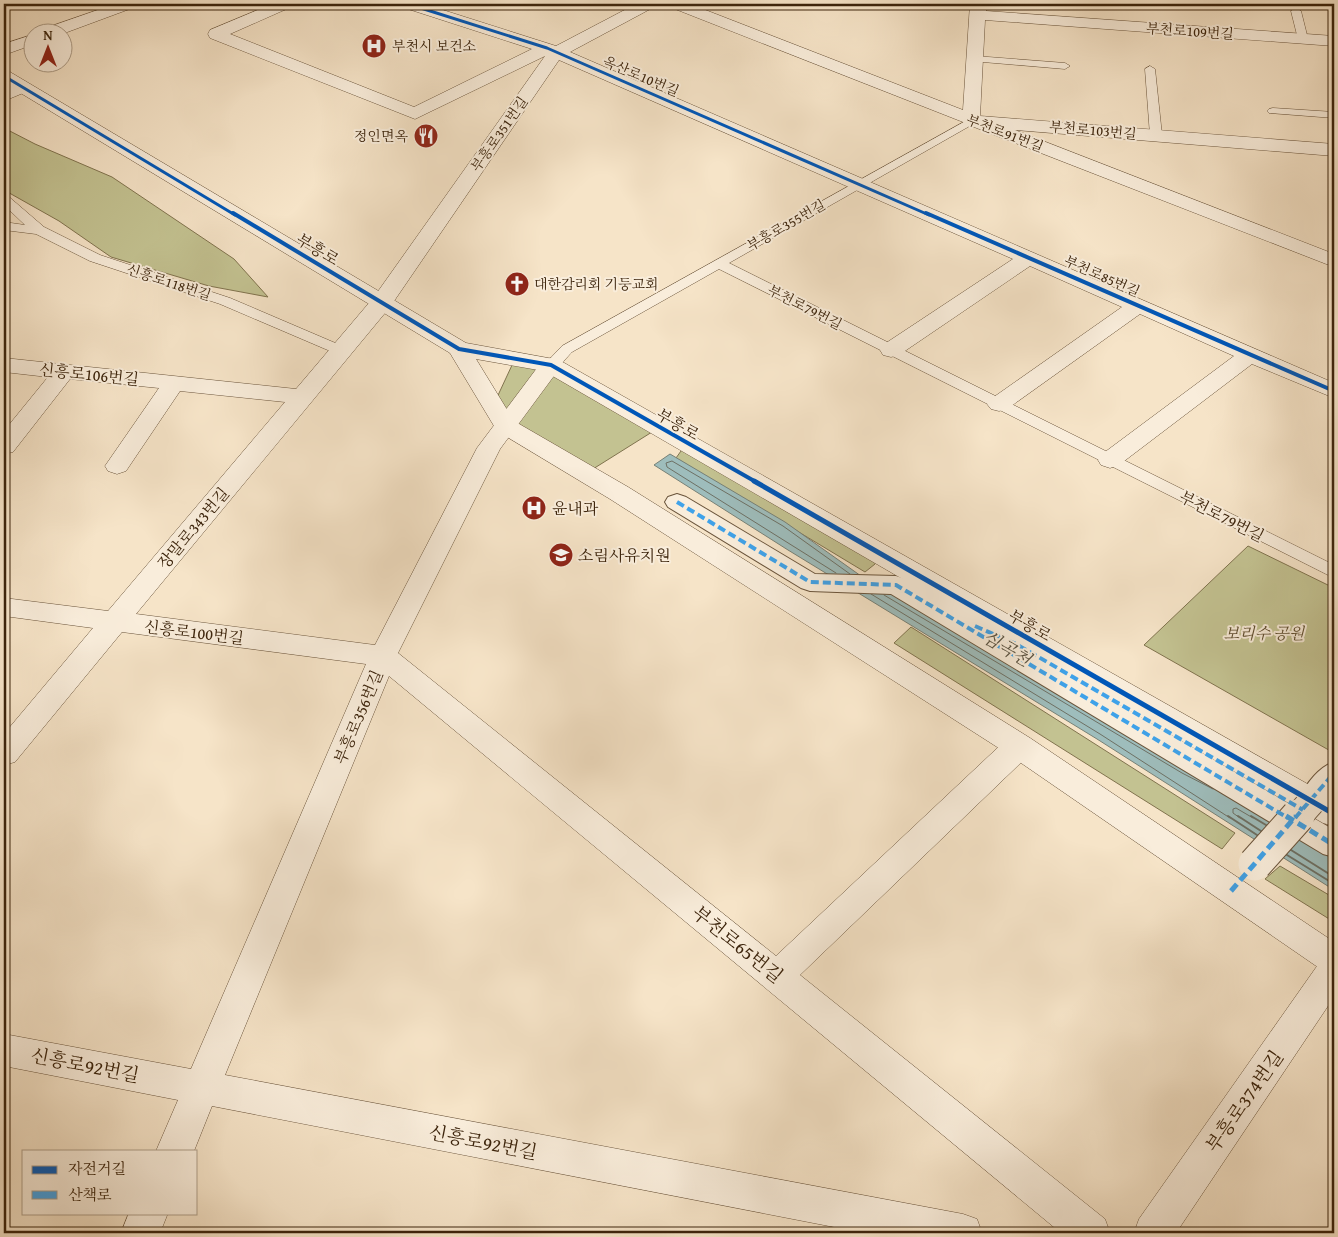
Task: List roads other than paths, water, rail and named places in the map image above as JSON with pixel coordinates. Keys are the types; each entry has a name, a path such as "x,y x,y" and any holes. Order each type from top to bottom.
{"street":[{"path":"72,25 129,4"},
{"path":"285,4 216,34 415,114 552,50"},
{"name":"옥산로10번길","path":"408,4 552,50 860,183"},
{"name":"부흥로351번길","path":"382,302 552,50 648,4"},
{"name":"부천로91번길","path":"676,4 1334,261"},
{"path":"1078,4 1078,22"},
{"path":"972,121 978,9"},
{"name":"부천로109번길","path":"978,9 1078,22 1334,41"},
{"path":"4,50 22,44"},
{"name":"부흥로","path":"4,76 459,349 551,365 1316,808"},
{"path":"4,96 22,87"},
{"name":"부천로103번길","path":"972,121 1334,150"},
{"name":"부천로85번길","path":"860,183 1334,390"},
{"path":"891,350 1029,257"},
{"name":"장말로343번길","path":"4,754 382,302"},
{"path":"1000,404 1139,305"},
{"name":"부흥로","path":"459,349 505,426 618,493 1019,746 1334,960"},
{"path":"1110,460 1251,354"},
{"name":"신흥로106번길","path":"4,365 303,397"},
{"name":"부흥로356번길","path":"176,1150 383,656 489,448 551,365"},
{"path":"4,447 64,371"},
{"path":"117,466 174,383"},
{"path":"678,502 810,582 896,585 1334,845"},
{"name":"신흥로100번길","path":"4,607 383,656"},
{"path":"938,610 1016,644 1316,808"},
{"name":"부천로65번길","path":"383,656 1092,1233"},
{"path":"776,976 1019,746"},
{"path":"1232,890 1255,864 1316,808 1334,773"},
{"name":"부흥로374번길","path":"1153,1233 1334,969"},
{"name":"신흥로92번길","path":"4,1050 963,1233"},
{"path":"140,1233 149,1214"}],"lane":[{"path":"1296,11 1303,39"},
{"path":"975,59 1064,66"},
{"name":"부천로103번길","path":"1150,69 1156,135"},
{"path":"1272,111 1334,115"},
{"name":"부흥로355번길","path":"551,365 567,349 972,121"},
{"name":"신흥로118번길","path":"4,199 39,230 96,258 225,301 342,351"},
{"path":"4,226 39,230"},
{"name":"부천로79번길","path":"718,263 1334,572"}],"water":[{"path":"670,454 785,522 861,576 1184,768 1334,848 1334,890 1097,739 788,550 654,465"}],"place":[{"name":"부천시 보건소","path":"374,46"},
{"name":"정인면옥","path":"426,136"},
{"name":"대한감리회 기둥교회","path":"517,284"},
{"name":"윤내과","path":"534,508"},
{"name":"소림사유치원","path":"561,555"}],"park label":[{"name":"보리수 공원","path":"1264,633"}],"water label":[{"name":"심곡천","path":"1007,648"}]}
